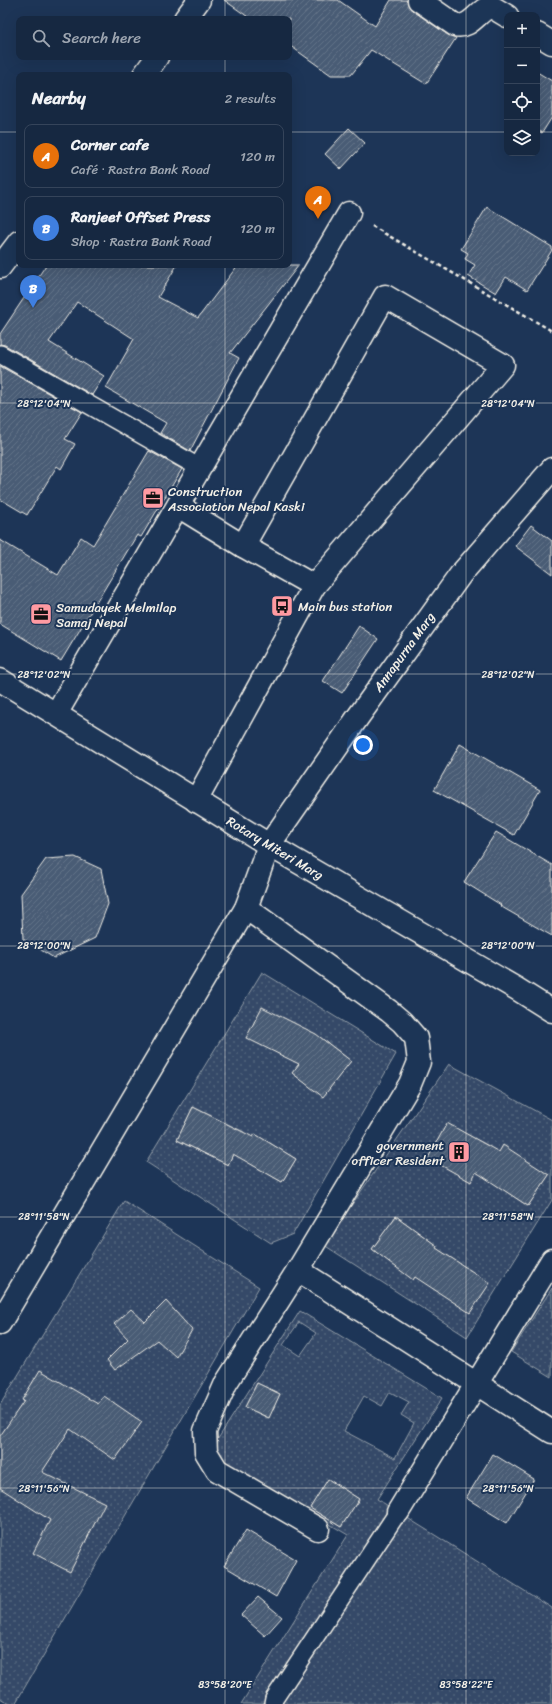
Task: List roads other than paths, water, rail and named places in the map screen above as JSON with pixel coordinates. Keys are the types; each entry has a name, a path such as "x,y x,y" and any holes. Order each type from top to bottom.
{"street":[{"path":"187,16 199,0"},
{"path":"419,0 455,25 461,27 466,25 489,7 492,7 504,14"},
{"path":"540,36 552,43"},
{"path":"146,72 155,60"},
{"path":"56,714 349,213"},
{"path":"0,268 16,246"},
{"path":"196,801 314,586 503,365 385,296 243,546"},
{"name":"Annapurna Marg","path":"0,1323 246,908 268,845 461,574 552,469"},
{"path":"178,506 243,546 314,586"},
{"name":"Rotary Miteri Marg","path":"0,680 268,845 517,989 552,1011"},
{"path":"246,908 389,1011 402,1022 416,1038 419,1062 410,1084 298,1270 226,1383 204,1431 206,1452 217,1470 318,1529"},
{"path":"398,1512 552,1260"},
{"path":"298,1270 552,1432"}],"lane":[{"path":"0,354 200,468"},
{"path":"273,1704 274,1699 398,1512"}],"place":[{"name":"Corner cafe","path":"318,219"},
{"name":"Ranjeet Offset Press","path":"33,308"},
{"name":"Construction Association Nepal Kaski","path":"153,498"},
{"name":"Main bus station","path":"282,606"},
{"name":"Samudayek Melmilap Samaj Nepal","path":"41,614"},
{"name":"government officer Resident","path":"459,1152"}]}
